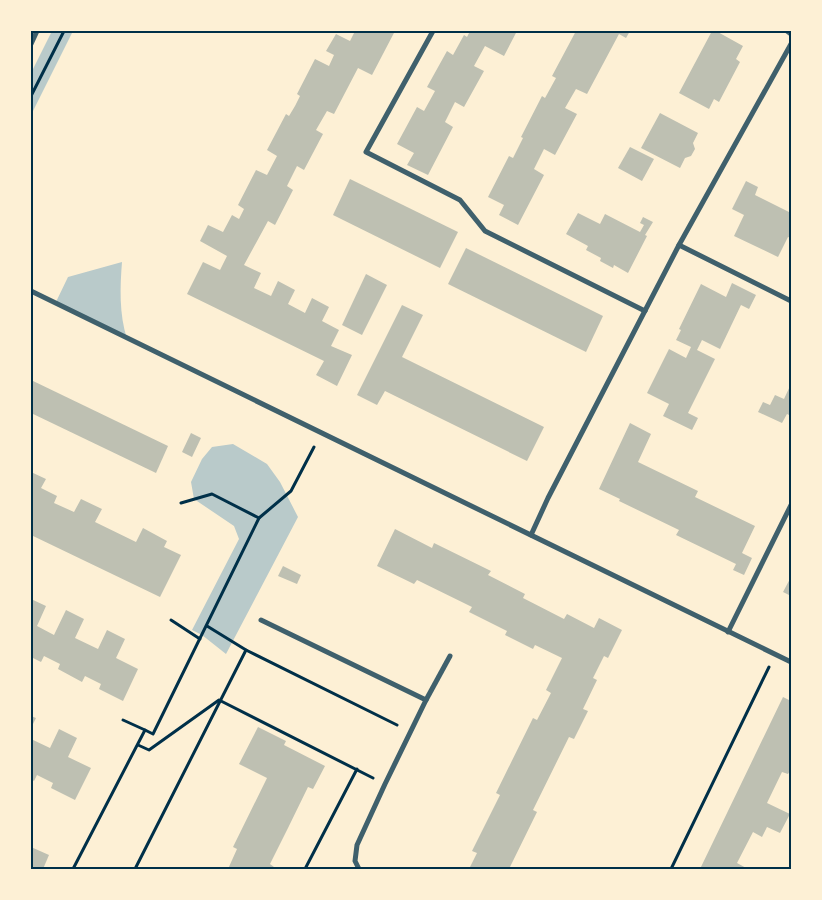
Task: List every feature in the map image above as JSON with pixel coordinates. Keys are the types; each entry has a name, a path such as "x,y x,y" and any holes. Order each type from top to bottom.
{"street":[{"path":"31,44 37,31"},
{"path":"433,31 366,152 460,200 486,231 645,311"},
{"path":"787,31 791,34"},
{"path":"531,535 548,498 679,245 791,44"},
{"path":"679,245 791,301"},
{"path":"31,292 791,662"},
{"path":"728,632 791,505"},
{"path":"261,620 426,700"},
{"path":"359,869 355,861 357,845 410,732 450,656"}],"path":[{"path":"31,96 64,31"},
{"path":"123,720 153,734 259,518 291,491 321,432"},
{"path":"180,502 212,494 259,518"},
{"path":"171,620 200,638"},
{"path":"207,626 246,650 410,732"},
{"path":"135,869 246,650"},
{"path":"671,869 776,655"},
{"path":"138,745 149,750 220,700"},
{"path":"220,700 385,784"},
{"path":"73,869 145,730"},
{"path":"305,869 357,770"}],"shaded area":[{"path":"52,31 73,31 31,115 31,73"},
{"path":"122,262 121,310 127,339 55,304 68,277"},
{"path":"233,444 267,464 280,482 298,517 226,654 202,635 192,630 239,539 234,526 194,499 191,482 202,459 212,447"}],"building":[{"path":"355,31 395,31 372,75 358,68 334,114 327,111 316,130 323,134 304,170 297,166 287,186 293,190 275,225 268,221 244,265 261,273 254,288 271,296 278,281 295,290 288,304 305,313 312,298 329,307 322,321 339,330 331,346 352,355 337,386 316,375 324,361 187,294 203,262 220,270 227,256 200,241 208,225 223,232 232,215 239,219 244,209 238,205 256,170 267,175 277,156 267,150 286,114 289,116 295,106 300,96 297,94 315,59 329,66 334,55 326,51 336,34 350,41"},
{"path":"470,31 517,31 504,56 485,46 474,66 484,71 464,107 455,102 445,122 453,127 428,175 407,165 414,153 397,144 417,107 424,111 435,91 427,87 447,51 453,55 464,35 467,37"},
{"path":"576,31 630,31 626,38 619,34 587,94 576,89 565,108 577,114 555,155 544,149 534,169 544,175 518,225 499,215 504,205 488,197 509,156 513,158 523,138 521,137 542,96 545,98 556,78 552,76"},
{"path":"712,31 716,31 743,46 736,59 740,62 719,102 714,99 709,109 679,93"},
{"path":"660,113 698,133 693,143 695,149 691,156 685,158 680,168 641,148"},
{"path":"630,147 654,159 642,181 618,168"},
{"path":"350,179 458,232 440,268 333,215"},
{"path":"746,181 758,187 755,195 791,213 791,238 788,237 778,257 734,236 744,215 732,209"},
{"path":"578,213 600,224 605,214 640,232 644,225 640,223 643,217 653,222 628,273 614,265 613,268 600,261 601,258 586,250 588,246 566,234"},
{"path":"466,248 603,316 586,352 448,284"},
{"path":"366,274 387,285 362,335 342,325"},
{"path":"732,283 756,295 749,309 741,305 720,349 702,340 697,350 715,359 688,413 698,418 692,430 663,416 669,404 647,393 669,349 686,358 691,347 676,340 681,330 679,329 701,284 726,297"},
{"path":"402,305 423,315 402,357 544,427 527,461 385,391 377,405 357,395"},
{"path":"31,380 168,446 156,473 31,413"},
{"path":"791,384 791,416 787,414 782,423 758,412 763,402 770,405 775,395 784,399"},
{"path":"630,423 651,434 638,462 698,491 695,497 755,526 742,553 752,558 744,575 733,570 736,564 676,535 679,530 619,501 620,499 599,489"},
{"path":"191,433 201,438 192,457 182,452"},
{"path":"31,472 46,479 41,488 57,496 54,503 74,512 81,499 102,509 95,522 136,542 143,528 167,541 164,547 181,555 160,597 31,535"},
{"path":"395,529 432,548 434,543 491,571 488,575 525,594 523,598 564,619 567,614 594,628 599,618 622,630 608,658 604,656 593,678 597,680 583,709 588,711 574,739 569,737 533,810 537,812 509,869 469,869 477,853 472,851 500,795 496,793 533,718 537,720 551,693 546,690 562,658 535,645 533,649 505,635 507,631 469,612 472,607 417,580 414,584 377,566"},
{"path":"283,566 301,575 297,584 278,576"},
{"path":"791,577 791,596 783,592"},
{"path":"31,599 46,606 37,626 54,635 66,610 84,619 75,638 98,649 107,630 125,639 116,658 138,669 123,701 99,689 101,684 85,676 82,682 58,669 60,664 44,656 41,662 31,657"},
{"path":"783,697 791,701 791,769 788,774 782,772 767,803 790,814 780,833 767,827 762,837 753,832 737,863 748,869 700,869"},
{"path":"31,716 36,718 31,728"},
{"path":"258,727 286,741 284,745 325,766 313,789 308,787 270,864 274,869 228,869 237,849 233,847 267,778 239,764"},
{"path":"59,729 77,738 68,757 91,768 75,800 51,788 53,783 37,775 34,781 31,779 31,739 50,748"},
{"path":"31,847 49,855 43,869 31,869"}]}
